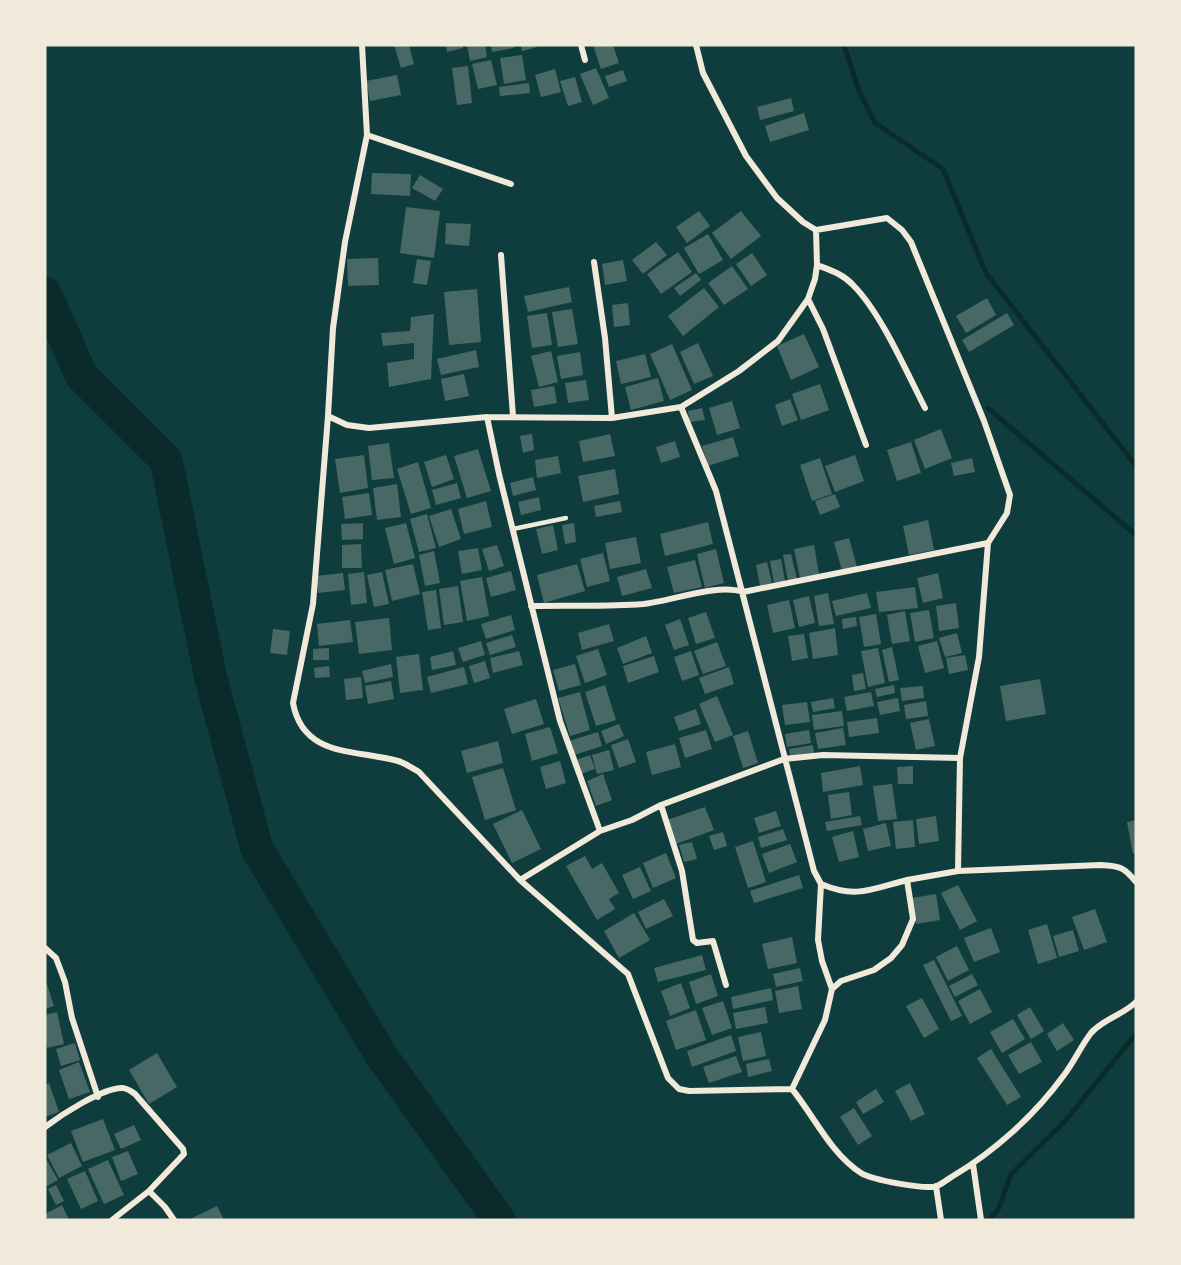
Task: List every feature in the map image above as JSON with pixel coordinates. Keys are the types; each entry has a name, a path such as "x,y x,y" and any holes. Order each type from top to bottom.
{"street":[{"path":"362,45 367,135 345,242 333,328 313,604 293,703 296,717 301,728 309,736 321,742 348,752 400,761 419,772 520,880 628,974 668,1078 673,1084 689,1091 792,1089"},
{"path":"581,45 585,60"},
{"path":"696,45 703,73 746,156 777,198 803,222 816,230 887,218 902,230 911,242 984,421 1010,495 1007,513 988,543 979,657 960,758 958,871"},
{"path":"367,135 511,184"},
{"path":"328,416 348,425 369,428 487,417 612,417 681,406 739,371 778,341 808,299 815,279 816,230"},
{"path":"501,255 513,416"},
{"path":"594,262 605,338 612,417"},
{"path":"817,265 837,272 852,284 868,303 926,408"},
{"path":"808,299 822,329 866,445"},
{"path":"681,406 716,490 784,759 814,871 821,884 818,940 822,961 832,989 825,1020 792,1089"},
{"path":"487,417 560,721 600,831"},
{"path":"531,606 640,604 670,600 722,588 743,592 988,543"},
{"path":"520,880 600,831 784,759 823,755 960,758"},
{"path":"661,806 682,871 693,940 697,943 713,941 726,985"},
{"path":"821,884 835,890 857,894 907,880 958,871 1118,866 1126,870 1136,882"},
{"path":"832,989 841,981 874,970 891,958 902,945 913,919 907,880"},
{"path":"45,948 56,958 59,966 72,1018 98,1097"},
{"path":"792,1089 837,1149 850,1164 863,1174 882,1181 936,1186 973,1164 1028,1117 1063,1076 1092,1032 1102,1023 1129,1009 1136,1002"},
{"path":"45,1127 70,1109 113,1089 125,1088 135,1094 183,1149 184,1154 181,1159 149,1191 112,1220"},
{"path":"973,1164 981,1220"},
{"path":"936,1186 941,1220"},
{"path":"149,1191 174,1220"}],"lane":[{"path":"513,529 566,518"}],"building":[{"path":"394,45 409,45 414,64 401,68"},
{"path":"446,45 462,45 463,48 447,52"},
{"path":"467,45 485,45 487,57 470,61"},
{"path":"491,45 513,45 514,48 492,52"},
{"path":"521,45 536,45 537,47 522,51"},
{"path":"593,45 613,45 619,63 601,69"},
{"path":"522,55 526,80 504,84 500,58"},
{"path":"491,60 497,85 478,89 472,64"},
{"path":"468,66 472,103 457,105 452,68"},
{"path":"596,68 609,98 593,105 580,74"},
{"path":"555,69 561,92 541,97 535,75"},
{"path":"623,70 627,81 609,87 605,76"},
{"path":"397,75 401,95 370,101 366,81"},
{"path":"575,77 582,102 568,106 560,81"},
{"path":"529,83 530,93 500,96 499,87"},
{"path":"791,98 794,111 760,120 757,107"},
{"path":"804,113 809,130 770,142 765,126"},
{"path":"372,173 411,174 410,196 371,194"},
{"path":"420,175 443,189 435,201 412,188"},
{"path":"406,207 440,211 434,258 400,253"},
{"path":"699,211 710,226 687,243 676,227"},
{"path":"741,211 761,236 731,259 712,233"},
{"path":"446,223 471,224 469,246 445,244"},
{"path":"708,234 723,260 699,274 684,248"},
{"path":"656,242 667,255 643,274 632,260"},
{"path":"678,252 692,272 661,294 647,274"},
{"path":"752,253 767,275 751,286 736,264"},
{"path":"378,258 379,285 348,286 347,259"},
{"path":"417,259 431,261 427,285 413,283"},
{"path":"623,260 627,281 605,285 602,264"},
{"path":"732,266 748,289 724,305 708,283"},
{"path":"696,273 701,280 680,296 674,288"},
{"path":"569,287 572,302 528,312 524,296"},
{"path":"704,288 719,307 683,336 668,316"},
{"path":"477,289 481,342 449,345 444,292"},
{"path":"987,298 996,315 966,333 956,316"},
{"path":"628,303 630,325 614,327 612,305"},
{"path":"572,309 578,344 558,347 552,312"},
{"path":"547,313 552,345 532,348 527,316"},
{"path":"1007,313 1014,325 969,352 962,340"},
{"path":"434,314 431,379 389,387 387,363 414,359 414,343 383,346 381,333 410,331 411,317"},
{"path":"804,334 819,367 791,380 777,346"},
{"path":"698,343 713,376 694,384 680,352"},
{"path":"672,344 692,390 670,400 650,354"},
{"path":"476,350 479,367 441,375 437,359"},
{"path":"551,351 558,382 539,387 531,356"},
{"path":"580,352 583,375 561,379 557,356"},
{"path":"645,354 651,377 621,384 616,361"},
{"path":"464,374 469,396 445,401 441,379"},
{"path":"658,378 664,401 631,410 625,387"},
{"path":"586,380 589,400 568,403 565,383"},
{"path":"820,384 829,410 801,420 792,394"},
{"path":"554,386 557,403 534,407 531,390"},
{"path":"790,399 798,420 782,426 775,405"},
{"path":"732,401 740,428 717,435 709,408"},
{"path":"702,408 705,420 690,422 688,411"},
{"path":"941,429 952,458 925,469 914,440"},
{"path":"532,434 534,450 523,453 520,436"},
{"path":"610,434 615,456 583,462 579,441"},
{"path":"733,437 739,456 708,466 702,446"},
{"path":"675,441 680,457 661,463 656,447"},
{"path":"911,442 921,473 897,481 887,450"},
{"path":"389,443 394,478 372,480 368,446"},
{"path":"478,449 491,491 467,498 454,456"},
{"path":"364,455 368,488 340,493 335,459"},
{"path":"446,455 454,479 432,487 424,462"},
{"path":"855,455 864,481 835,492 825,466"},
{"path":"558,456 561,473 537,478 535,460"},
{"path":"820,458 832,494 812,501 800,465"},
{"path":"972,458 975,472 954,476 951,463"},
{"path":"418,462 431,508 411,514 397,469"},
{"path":"615,469 619,494 583,502 578,476"},
{"path":"533,477 536,490 513,496 510,483"},
{"path":"457,483 461,498 436,505 432,490"},
{"path":"397,484 401,517 377,520 373,488"},
{"path":"369,493 372,515 345,519 342,497"},
{"path":"835,494 840,507 820,515 815,501"},
{"path":"539,497 541,510 521,515 518,502"},
{"path":"486,501 492,527 464,534 458,509"},
{"path":"620,501 622,512 596,517 594,506"},
{"path":"451,509 461,539 439,547 429,516"},
{"path":"427,514 436,548 419,552 410,519"},
{"path":"928,520 934,550 909,555 903,526"},
{"path":"708,522 713,544 665,556 660,534"},
{"path":"363,523 363,539 342,540 341,524"},
{"path":"406,523 415,558 394,564 385,528"},
{"path":"574,523 576,542 565,544 562,525"},
{"path":"553,525 558,550 542,554 536,529"},
{"path":"636,537 641,563 610,569 605,543"},
{"path":"849,538 857,567 842,571 834,542"},
{"path":"361,544 362,568 342,568 342,545"},
{"path":"497,545 504,566 489,571 482,549"},
{"path":"814,545 819,574 800,578 794,549"},
{"path":"478,548 482,570 462,574 458,551"},
{"path":"716,549 724,583 705,588 697,554"},
{"path":"434,551 440,583 425,586 419,555"},
{"path":"603,553 610,581 587,587 580,559"},
{"path":"791,554 797,579 788,581 783,555"},
{"path":"781,559 785,581 774,583 770,561"},
{"path":"695,560 702,587 674,593 667,567"},
{"path":"767,562 772,583 760,586 756,565"},
{"path":"413,564 420,594 392,601 385,570"},
{"path":"577,564 585,591 544,603 537,575"},
{"path":"646,569 652,588 622,596 617,577"},
{"path":"511,571 516,590 491,597 486,578"},
{"path":"364,572 367,603 351,605 348,574"},
{"path":"382,572 389,604 374,607 367,575"},
{"path":"343,573 345,590 318,593 316,576"},
{"path":"938,573 943,598 923,603 917,578"},
{"path":"482,577 489,616 467,621 460,581"},
{"path":"458,586 463,622 444,625 439,589"},
{"path":"915,587 918,608 879,612 876,592"},
{"path":"436,590 441,628 428,630 422,592"},
{"path":"828,593 834,624 819,626 814,596"},
{"path":"867,593 871,608 836,616 832,601"},
{"path":"809,596 815,623 799,627 793,600"},
{"path":"789,600 795,628 773,633 767,605"},
{"path":"956,603 959,628 939,631 936,606"},
{"path":"929,610 934,638 915,642 910,613"},
{"path":"905,611 910,641 892,644 887,615"},
{"path":"706,612 715,638 696,644 688,618"},
{"path":"876,614 881,644 864,647 859,617"},
{"path":"511,615 515,630 486,639 481,624"},
{"path":"856,617 857,626 843,629 842,619"},
{"path":"389,618 392,650 359,654 355,622"},
{"path":"680,619 689,645 674,650 665,625"},
{"path":"350,620 353,642 319,646 317,624"},
{"path":"609,624 614,641 582,650 578,633"},
{"path":"835,628 838,655 813,659 809,633"},
{"path":"273,629 290,631 287,655 270,653"},
{"path":"957,633 962,653 945,657 939,638"},
{"path":"804,634 808,658 792,661 788,636"},
{"path":"512,635 516,647 490,655 486,643"},
{"path":"646,636 652,653 623,664 617,648"},
{"path":"481,641 485,655 463,662 458,648"},
{"path":"937,641 944,668 925,673 918,646"},
{"path":"717,642 726,666 703,674 694,651"},
{"path":"892,647 899,680 889,682 882,650"},
{"path":"329,648 329,660 313,660 313,649"},
{"path":"878,648 885,683 868,687 861,651"},
{"path":"598,649 607,675 585,683 576,656"},
{"path":"453,651 456,665 432,670 430,657"},
{"path":"519,651 523,665 493,673 490,658"},
{"path":"691,651 699,675 682,681 674,657"},
{"path":"419,654 423,690 400,693 396,657"},
{"path":"965,655 968,670 949,674 946,658"},
{"path":"654,656 659,672 628,683 623,666"},
{"path":"485,661 490,678 474,683 469,666"},
{"path":"391,664 393,677 365,683 362,671"},
{"path":"575,664 581,685 559,691 553,670"},
{"path":"329,666 330,677 315,678 314,668"},
{"path":"464,667 468,684 431,693 427,677"},
{"path":"729,667 734,684 705,694 699,678"},
{"path":"863,673 866,689 854,691 852,675"},
{"path":"361,677 363,698 346,700 344,679"},
{"path":"1040,679 1046,714 1006,721 1000,686"},
{"path":"391,681 394,699 368,704 365,686"},
{"path":"605,685 616,720 596,726 585,692"},
{"path":"894,685 895,693 877,697 875,689"},
{"path":"923,686 924,698 902,701 900,688"},
{"path":"580,692 590,730 570,736 558,698"},
{"path":"871,692 874,706 847,711 844,697"},
{"path":"717,696 733,735 715,742 699,704"},
{"path":"833,698 835,708 813,712 811,702"},
{"path":"898,698 900,711 880,715 877,702"},
{"path":"536,699 544,724 512,734 504,709"},
{"path":"926,701 928,716 906,719 904,705"},
{"path":"807,702 810,722 785,725 782,705"},
{"path":"696,709 701,724 679,731 674,717"},
{"path":"842,711 844,726 814,730 812,715"},
{"path":"877,718 879,733 849,737 847,722"},
{"path":"929,719 935,746 916,750 910,723"},
{"path":"619,724 624,736 606,744 601,731"},
{"path":"550,727 558,753 532,761 525,734"},
{"path":"843,728 846,745 818,749 815,733"},
{"path":"706,730 712,749 685,758 679,738"},
{"path":"809,730 811,743 787,747 785,734"},
{"path":"748,731 758,763 743,768 733,736"},
{"path":"598,732 602,746 574,755 569,741"},
{"path":"628,739 636,762 619,768 611,745"},
{"path":"498,741 503,763 467,773 461,751"},
{"path":"675,744 681,767 652,775 646,752"},
{"path":"813,745 814,753 790,757 789,749"},
{"path":"609,750 614,770 597,774 592,755"},
{"path":"590,755 595,769 581,774 576,760"},
{"path":"560,761 566,783 546,789 540,767"},
{"path":"860,766 863,785 823,792 821,773"},
{"path":"913,766 913,784 898,784 897,767"},
{"path":"503,768 516,810 485,820 472,777"},
{"path":"603,774 612,800 596,806 587,781"},
{"path":"892,784 897,819 878,821 873,786"},
{"path":"849,792 852,815 831,819 828,795"},
{"path":"705,807 714,830 676,844 667,820"},
{"path":"522,810 541,849 512,863 493,824"},
{"path":"776,811 781,826 759,833 754,818"},
{"path":"860,816 862,825 827,831 825,822"},
{"path":"936,816 939,841 919,844 916,819"},
{"path":"913,820 915,847 896,849 893,822"},
{"path":"1136,820 1136,854 1133,854 1127,822"},
{"path":"886,823 891,846 868,851 863,829"},
{"path":"783,829 787,840 761,848 758,837"},
{"path":"853,831 859,857 839,862 832,837"},
{"path":"723,832 727,846 714,850 709,836"},
{"path":"753,841 766,882 748,888 735,847"},
{"path":"692,842 697,859 684,862 679,845"},
{"path":"790,844 797,862 769,873 762,854"},
{"path":"666,853 676,878 653,888 643,863"},
{"path":"585,856 592,869 602,863 619,893 609,899 615,909 597,920 566,866"},
{"path":"640,867 651,891 633,899 622,875"},
{"path":"799,875 803,888 754,903 750,891"},
{"path":"958,885 977,921 960,930 941,893"},
{"path":"936,894 940,920 916,924 912,898"},
{"path":"664,899 673,916 646,929 638,912"},
{"path":"1095,909 1107,942 1084,950 1072,917"},
{"path":"634,913 650,940 619,958 604,931"},
{"path":"1047,924 1057,958 1038,964 1028,930"},
{"path":"991,928 1000,952 974,962 964,938"},
{"path":"1073,930 1079,951 1059,957 1053,936"},
{"path":"792,937 797,963 768,969 762,944"},
{"path":"957,946 969,970 948,981 936,957"},
{"path":"702,955 706,970 658,982 654,968"},
{"path":"934,960 962,1016 951,1021 923,965"},
{"path":"800,968 803,981 776,987 773,974"},
{"path":"711,974 718,996 696,1004 689,982"},
{"path":"972,974 978,985 955,997 949,986"},
{"path":"45,978 54,1006 45,1009"},
{"path":"681,983 690,1008 670,1016 661,991"},
{"path":"798,986 802,1009 779,1013 775,991"},
{"path":"771,988 773,1000 733,1009 731,997"},
{"path":"980,989 992,1012 970,1024 958,1001"},
{"path":"922,998 939,1029 924,1038 906,1006"},
{"path":"723,1001 732,1028 712,1035 702,1008"},
{"path":"765,1007 768,1023 736,1029 733,1013"},
{"path":"1030,1007 1044,1031 1031,1039 1017,1015"},
{"path":"696,1010 706,1040 676,1050 666,1021"},
{"path":"57,1012 64,1044 47,1048 45,1015"},
{"path":"1013,1019 1025,1039 1002,1053 990,1032"},
{"path":"1063,1023 1074,1040 1057,1051 1047,1034"},
{"path":"761,1032 766,1056 743,1061 738,1037"},
{"path":"731,1035 736,1051 692,1067 687,1051"},
{"path":"1031,1042 1042,1062 1019,1074 1008,1055"},
{"path":"75,1043 80,1060 61,1066 56,1049"},
{"path":"991,1049 1021,1097 1007,1105 977,1058"},
{"path":"157,1053 177,1087 149,1104 129,1070"},
{"path":"736,1056 742,1072 709,1083 703,1067"},
{"path":"769,1059 772,1071 748,1077 746,1064"},
{"path":"79,1062 90,1092 69,1099 59,1070"},
{"path":"49,1083 59,1112 45,1117 45,1085"},
{"path":"910,1083 925,1114 911,1121 895,1091"},
{"path":"876,1089 884,1102 863,1114 856,1102"},
{"path":"854,1108 872,1136 858,1145 840,1117"},
{"path":"103,1119 115,1150 83,1162 71,1131"},
{"path":"134,1125 141,1140 121,1149 114,1134"},
{"path":"71,1143 82,1166 59,1178 47,1155"},
{"path":"128,1151 138,1174 121,1181 112,1157"},
{"path":"45,1157 58,1180 47,1186 45,1183"},
{"path":"108,1160 124,1195 104,1204 88,1169"},
{"path":"85,1171 98,1201 81,1209 67,1179"},
{"path":"56,1185 64,1201 56,1205 48,1189"},
{"path":"62,1205 69,1220 46,1220 45,1214"},
{"path":"217,1206 224,1220 188,1220"}],"waterway":[{"path":"844,45 859,91 875,123 943,169 986,273 1136,466"},
{"path":"45,293 81,375 166,460 211,679 257,849 381,1055 499,1220"},
{"path":"989,409 1136,535"},
{"path":"989,1220 999,1208 1011,1174 1065,1121 1136,1034"}]}
